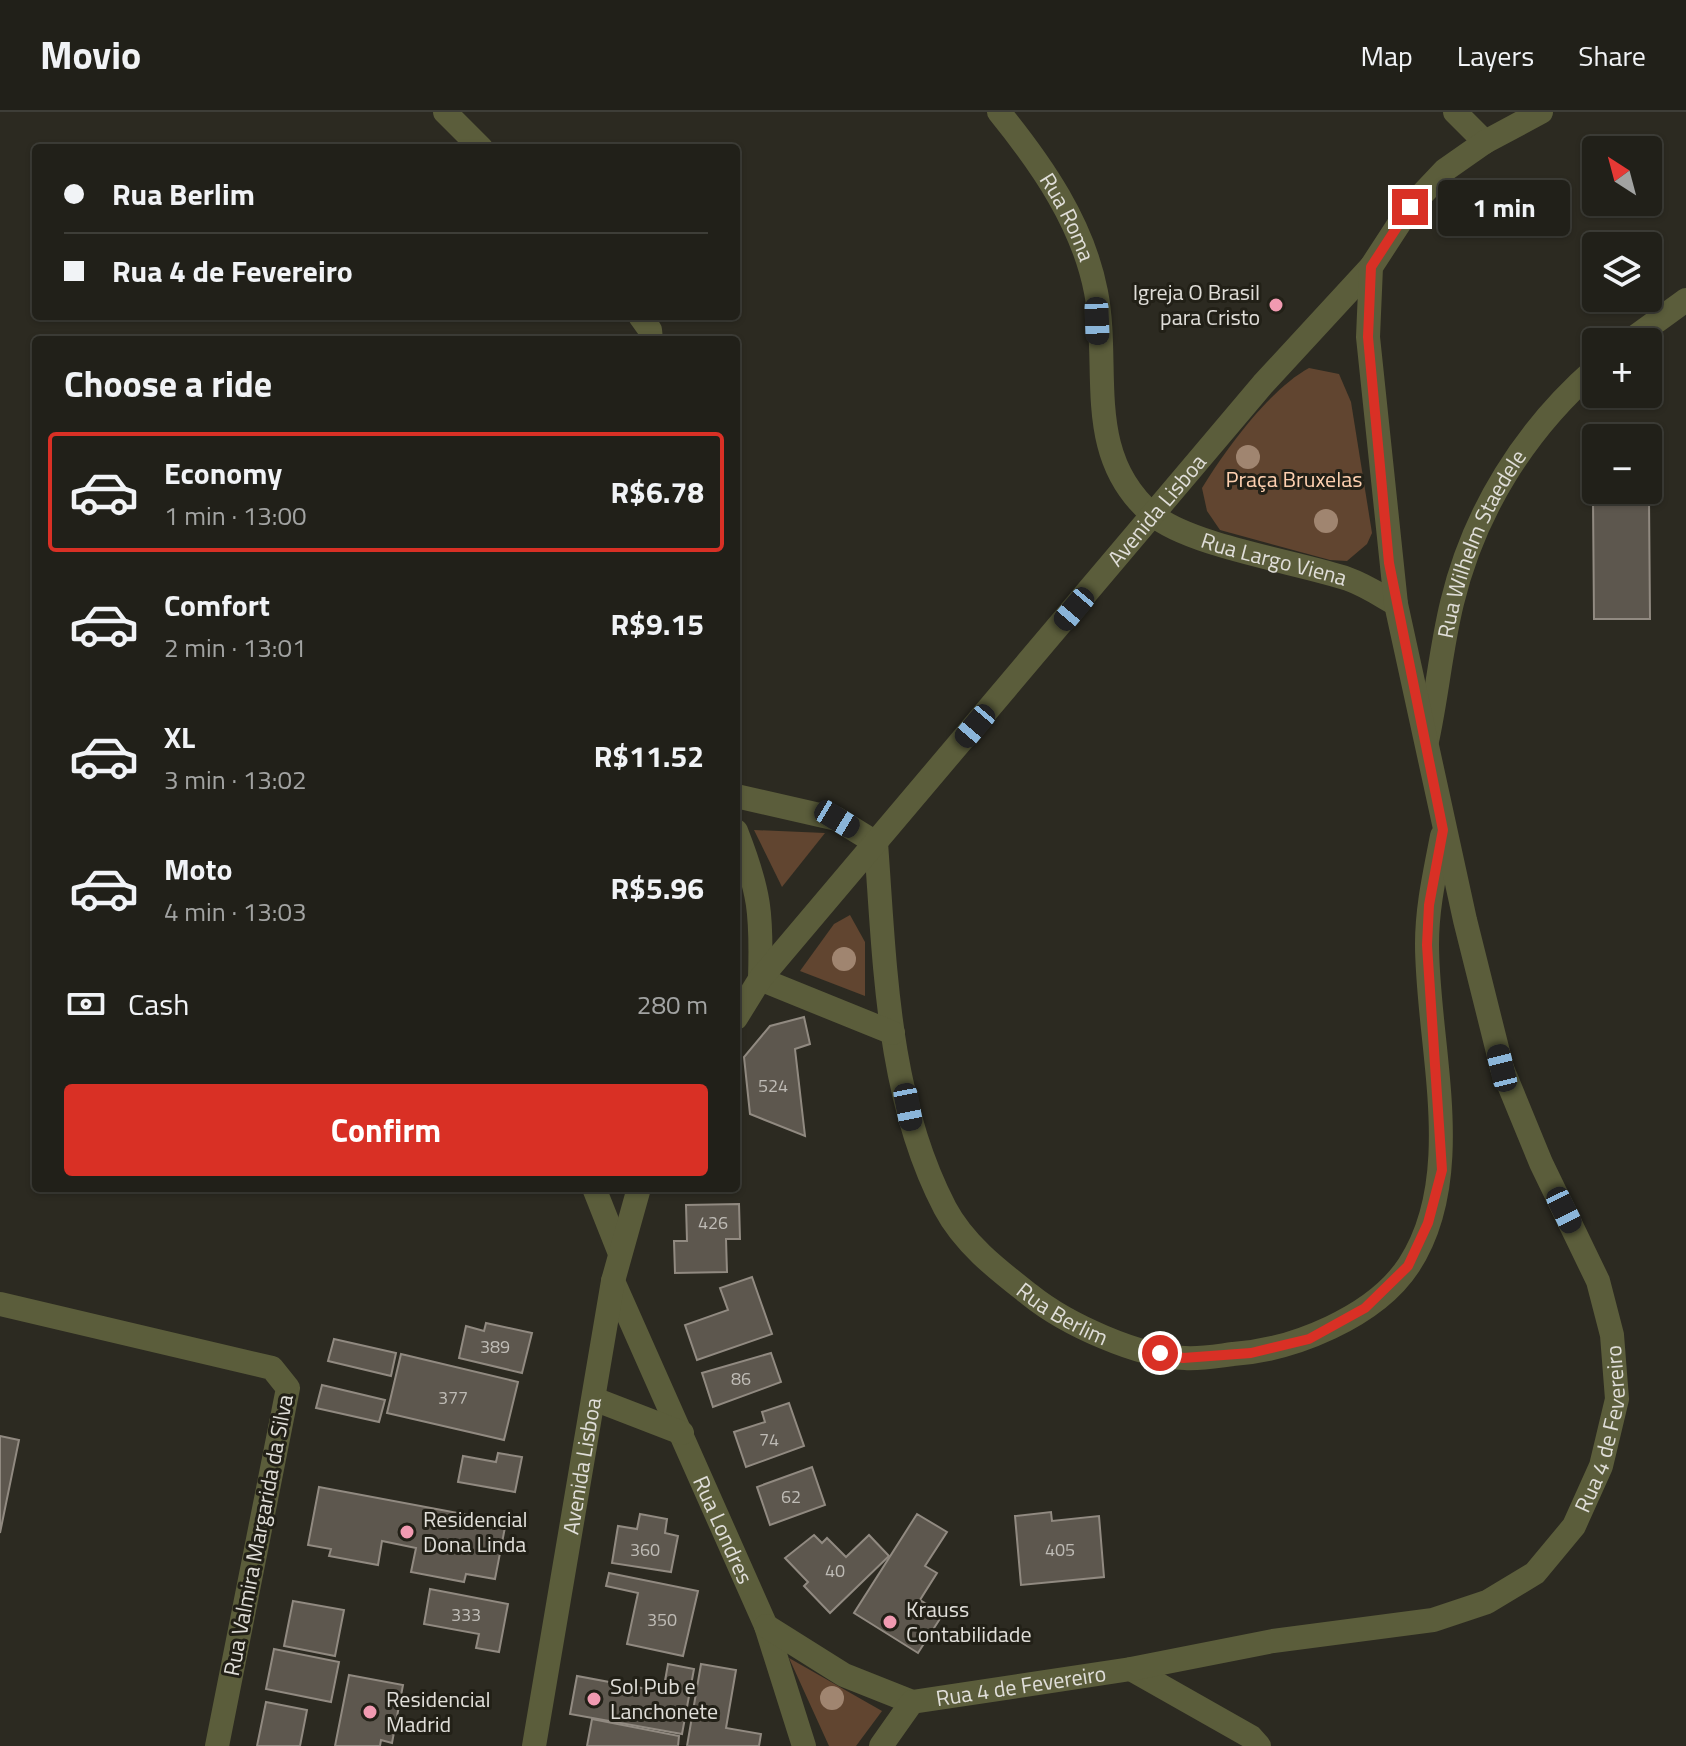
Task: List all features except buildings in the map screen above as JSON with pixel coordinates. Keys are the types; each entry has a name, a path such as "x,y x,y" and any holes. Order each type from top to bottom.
{"street":[{"path":"445,112 477,144"},
{"name":"Rua Roma","path":"999,112 1066,205 1096,292 1101,408 1115,460 1127,487 1153,515"},
{"path":"1455,112 1485,142"},
{"path":"1371,267 1410,207 1445,170 1485,142 1541,112"},
{"name":"Avenida Lisboa","path":"740,1012 760,979 1263,384 1371,267"},
{"name":"Rua 4 de Fevereiro","path":"881,1746 912,1702 1131,1669 1273,1641 1433,1620 1487,1602 1535,1573 1574,1526 1601,1466 1617,1399 1612,1335 1598,1281 1541,1163 1502,1068 1443,830 1396,604 1368,337 1371,267"},
{"path":"1647,328 1686,300"},
{"path":"1660,318 1686,319"},
{"name":"Rua Wilhelm Staedele","path":"1425,751 1452,603 1483,511 1518,453 1568,392 1582,380"},
{"name":"Rua Largo Viena","path":"1153,515 1223,544 1346,578 1396,604"},
{"path":"740,797 837,819 876,843"},
{"name":"Rua Berlim","path":"876,843 893,1033 912,1131 946,1210 984,1258 1052,1313 1115,1342 1183,1358 1251,1353 1309,1339 1365,1308 1408,1266 1428,1223 1442,1170 1427,945 1429,905 1443,830"},
{"path":"740,842 755,881 762,916 760,979 893,1033"},
{"path":"596,1192 619,1251"},
{"name":"Avenida Lisboa","path":"534,1746 613,1281 638,1192"},
{"name":"Rua Londres","path":"613,1281 766,1626 804,1746"},
{"name":"Rua Valmira Margarida da Silva","path":"0,1304 272,1368 288,1388 217,1746"},
{"path":"594,1399 682,1433"},
{"path":"766,1626 844,1675 912,1702"},
{"path":"1131,1669 1251,1737 1259,1746"}],"green space":[{"name":"Praça Bruxelas","path":"1309,368 1339,374 1351,402 1372,533 1367,544 1347,561 1330,560 1220,530 1207,511 1202,488 1264,405"},
{"path":"754,830 825,833 782,887"},
{"path":"850,915 865,942 865,996 800,971 834,924"},
{"path":"789,1658 882,1711 856,1746 829,1746"}],"place":[{"name":"Igreja O Brasil para Cristo","path":"1276,305"},
{"name":"Residencial Dona Linda","path":"407,1532"},
{"name":"Krauss Contabilidade","path":"890,1622"},
{"name":"Sol Pub e Lanchonete","path":"594,1699"},
{"name":"Residencial Madrid","path":"370,1712"}],"route":[{"path":"1160,1353 1183,1358 1251,1353 1309,1339 1365,1308 1408,1266 1428,1223 1442,1170 1427,945 1432,883 1443,830 1389,563 1368,337 1371,267 1410,207"}]}
